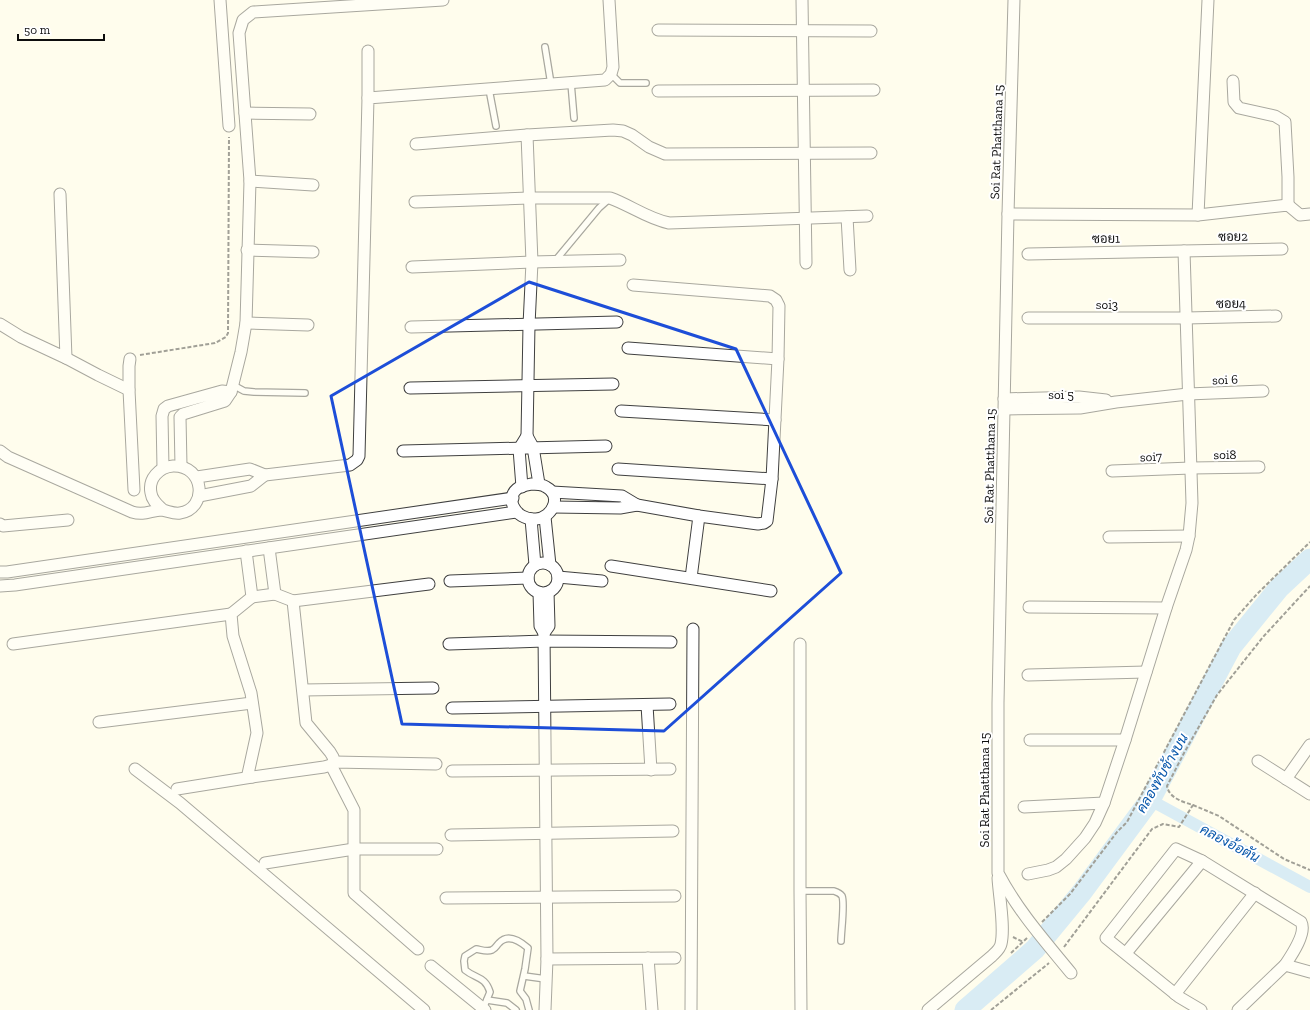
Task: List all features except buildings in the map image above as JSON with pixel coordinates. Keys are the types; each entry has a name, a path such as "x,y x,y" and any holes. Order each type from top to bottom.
{"street":[{"path":"220,0 229,126"},
{"path":"181,466 180,417 183,414 225,401 232,389 246,323 250,181 239,33 243,20 253,12 389,2 443,0"},
{"path":"368,98 604,80 611,74 613,67 609,0"},
{"path":"802,0 806,263"},
{"name":"Soi Rat Phatthana 15","path":"1014,0 998,696 998,873 1008,892 1071,973"},
{"path":"1198,214 1208,0"},
{"path":"658,30 871,31"},
{"path":"197,477 250,469 265,475 350,465 357,460 359,456 368,51"},
{"path":"1233,81 1234,102 1239,108 1274,116 1285,122 1288,205"},
{"path":"658,90 874,90"},
{"path":"245,112 310,114"},
{"path":"416,144 613,130 623,131 632,135 649,147 664,154 871,153"},
{"path":"522,487 519,449 527,436 532,262 527,135"},
{"path":"250,181 313,185"},
{"path":"60,194 66,358"},
{"path":"415,202 529,198 610,198 622,202 658,221 669,223 867,216"},
{"path":"1008,214 1198,214 1288,205 1300,215 1310,214"},
{"path":"847,217 850,270"},
{"name":"ซอย2","path":"1184,251 1282,249"},
{"path":"247,250 313,252"},
{"path":"1028,874 1056,867 1066,859 1085,838 1095,823 1104,803 1126,740 1166,608 1186,550 1189,536 1192,503 1184,251"},
{"name":"ซอย1","path":"1028,254 1184,251"},
{"path":"412,267 554,261 620,260"},
{"path":"553,507 620,508 637,505 699,516 758,524 764,523 768,519 772,479 778,359 779,306 776,300 770,296 633,285"},
{"name":"ซอย4","path":"1186,318 1276,316"},
{"name":"soi3","path":"1028,318 1186,318"},
{"path":"410,327 617,322"},
{"path":"246,323 308,325"},
{"path":"0,324 21,338 66,358 129,390"},
{"path":"628,348 778,359"},
{"path":"130,359 129,390 134,490"},
{"path":"410,388 613,384"},
{"path":"163,468 162,416 164,409 168,406 222,390 232,389"},
{"name":"soi 6","path":"1188,394 1263,391"},
{"name":"soi 5","path":"1004,404 1079,397 1116,402 1188,394"},
{"path":"621,411 775,420"},
{"path":"527,436 534,447 539,484"},
{"path":"403,451 606,446"},
{"path":"0,451 8,457 132,512 141,514 163,510"},
{"path":"181,466 197,477 199,496 194,505 186,511 180,513 170,513 163,510 154,502 150,493 151,483 156,474 163,468 181,466"},
{"name":"soi8","path":"1191,468 1259,467"},
{"name":"soi7","path":"1112,471 1191,468"},
{"path":"618,469 772,479"},
{"path":"199,496 251,486 265,475"},
{"path":"539,484 552,492 555,499 550,513 536,519 527,519 520,516 513,506 513,498 516,492 522,487 539,484"},
{"path":"552,492 622,496 637,505"},
{"path":"0,572 513,498"},
{"path":"0,586 516,512"},
{"path":"546,516 550,565"},
{"path":"691,578 699,516"},
{"path":"531,519 535,565"},
{"path":"0,524 3,526 68,520"},
{"path":"260,535 266,549 275,594"},
{"path":"1109,537 1189,536"},
{"path":"246,551 252,597"},
{"path":"545,563 550,565 558,577 556,586 543,592 531,587 528,573 535,565 545,563"},
{"path":"611,566 771,591"},
{"path":"558,577 602,581"},
{"path":"450,581 528,578"},
{"path":"13,644 231,614 252,597 275,594 293,601 429,584"},
{"path":"543,592 549,626 544,637 547,959 545,1010"},
{"path":"293,601 306,723 333,757 333,764 354,810 354,893 418,949"},
{"path":"1029,607 1166,608"},
{"path":"231,614 233,636 251,693 257,733 248,771 248,774 252,777"},
{"path":"692,1010 693,629"},
{"path":"450,644 544,637 671,642"},
{"path":"800,644 801,1010"},
{"path":"1028,675 1146,672"},
{"path":"303,690 433,688"},
{"path":"99,722 252,703"},
{"path":"452,708 670,704"},
{"path":"647,705 651,770"},
{"path":"1030,740 1126,740"},
{"path":"1286,779 1310,745"},
{"path":"1258,761 1310,794"},
{"path":"177,789 333,764 436,764"},
{"path":"135,769 180,802 424,1010"},
{"path":"452,770 670,769"},
{"path":"1024,807 1104,803"},
{"path":"451,835 673,831"},
{"path":"1201,1010 1175,994 1106,938 1176,848 1202,861 1255,893 1298,920 1303,926 1302,934 1292,955 1285,965 1238,1010"},
{"path":"265,863 354,849 438,849"},
{"path":"1126,953 1202,861"},
{"path":"928,1010 992,956 1001,945 1002,931 998,873"},
{"path":"1175,994 1255,893"},
{"path":"446,898 675,896"},
{"path":"648,958 652,1010"},
{"path":"547,959 675,958"},
{"path":"1285,965 1310,972"},
{"path":"431,966 485,1006"}],"lane":[{"path":"545,47 551,84"},
{"path":"611,74 620,83 646,83"},
{"path":"571,83 574,118"},
{"path":"489,89 496,126"},
{"path":"554,261 599,208 610,198"},
{"path":"232,389 254,392 305,393"},
{"path":"800,891 834,891 838,892 842,896 843,902 840,941"},
{"path":"516,1010 507,1003 485,1006 490,992 488,985 483,979 470,974 465,970 465,956 476,949 490,951 495,949 500,942 510,938 520,942 528,948 524,976 520,990 526,999 529,1010"},
{"path":"524,976 546,979"}],"path":[{"path":"130,359 136,356 215,343 226,337 228,333 229,126"},
{"path":"1034,925 1070,894 1117,832 1127,822 1234,620 1257,594 1310,542"},
{"path":"1310,586 1264,637 1217,695 1167,786 1172,796 1219,816 1284,859 1310,870"},
{"path":"1064,948 1152,828 1163,824 1180,827 1194,805"},
{"path":"1023,942 1028,937"},
{"path":"991,1010 1050,963"}],"highlighted area":[{"path":"529,282 736,349 841,573 664,731 402,724 331,396"}],"waterway":[{"name":"คลองทับช้างบน","path":"965,1010 1035,949 1082,892 1150,800 1231,647 1279,588 1310,559"},
{"name":"คลองอ้อตัน","path":"1150,800 1310,887"}]}
